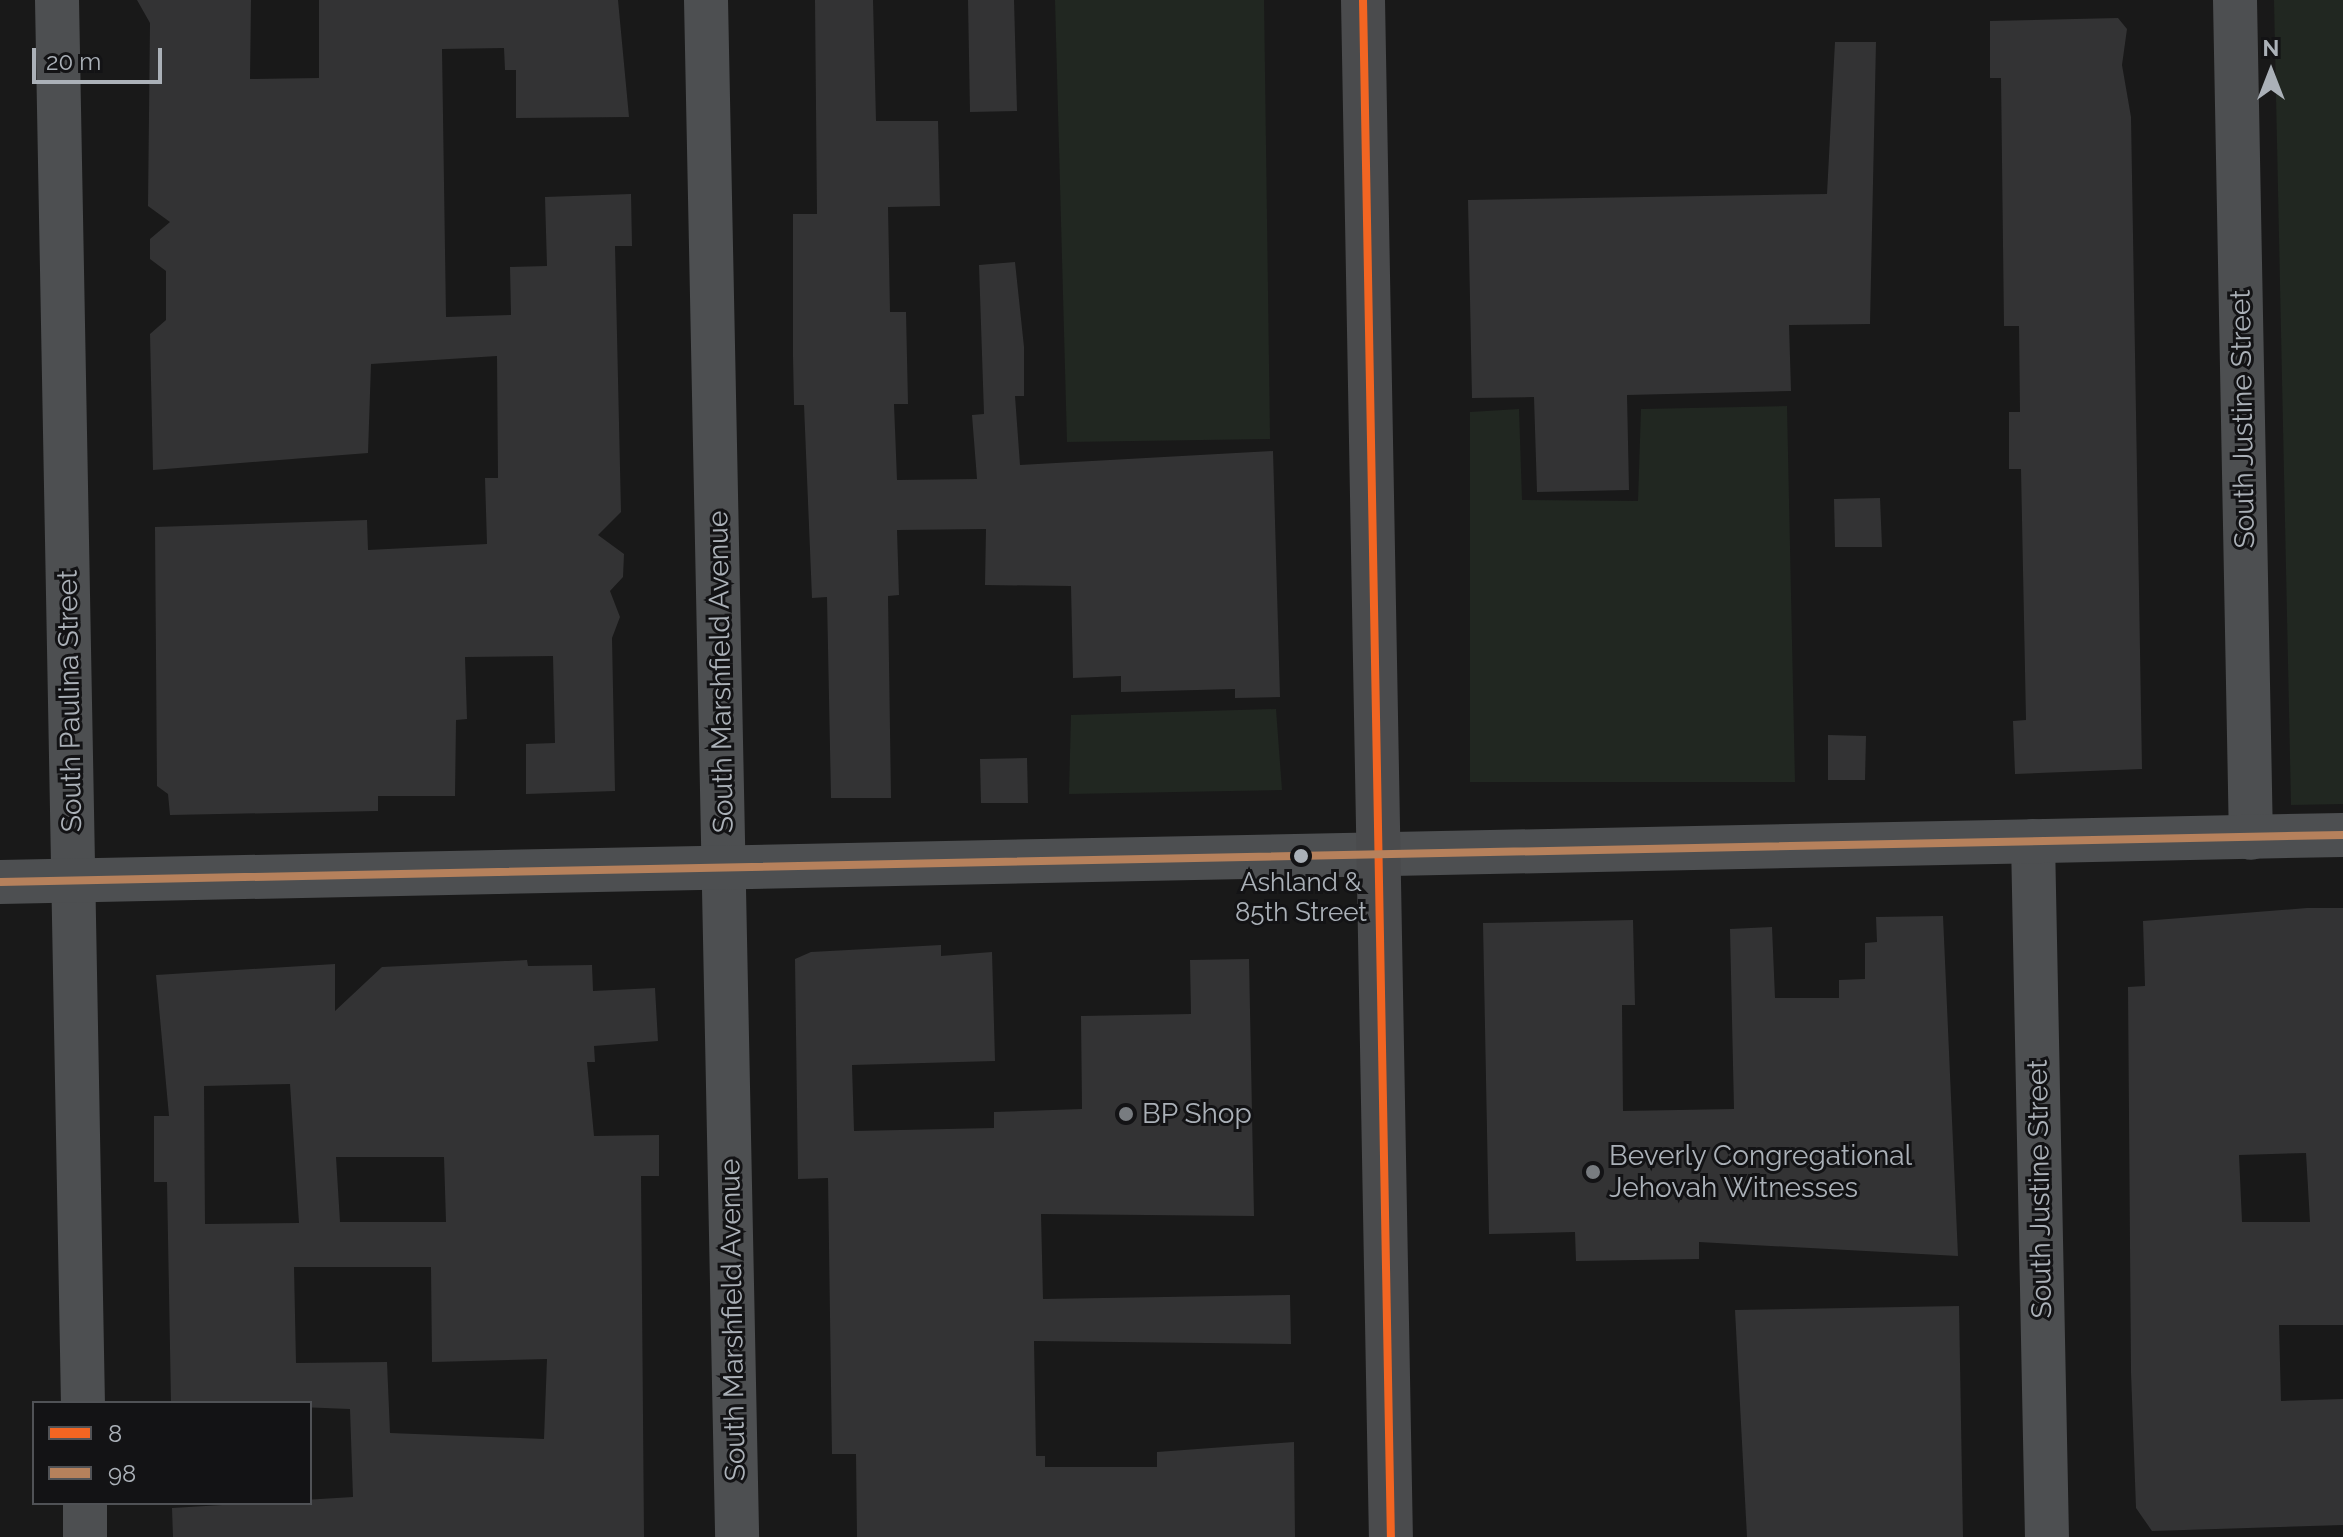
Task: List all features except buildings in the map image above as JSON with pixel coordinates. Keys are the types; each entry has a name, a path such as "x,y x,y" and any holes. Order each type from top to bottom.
{"main road":[{"path":"1363,0 1391,1537"}],"street":[{"name":"South Paulina Street","path":"57,0 83,1401"},
{"name":"South Marshfield Avenue","path":"706,0 726,870 737,1537"},
{"name":"South Justine Street","path":"2235,0 2251,838"},
{"path":"0,882 726,870 2343,835"},
{"name":"South Justine Street","path":"2033,841 2047,1537"},
{"path":"85,1505 85,1537"}],"shaded area":[{"path":"1055,0 1264,0 1270,439 1067,442"},
{"path":"2274,0 2343,0 2343,804 2291,805"},
{"path":"1787,406 1795,782 1470,782 1470,412 1519,409 1522,500 1638,501 1641,409"},
{"path":"1276,709 1282,790 1069,794 1071,715"}],"transit line":[{"name":"8","path":"1363,0 1391,1537"},
{"name":"98","path":"0,882 2343,835"}],"place":[{"name":"Ashland & 85th Street","path":"1301,856"},
{"name":"BP Shop","path":"1126,1114"},
{"name":"Beverly Congregational Jehovah Witnesses","path":"1593,1172"}]}
